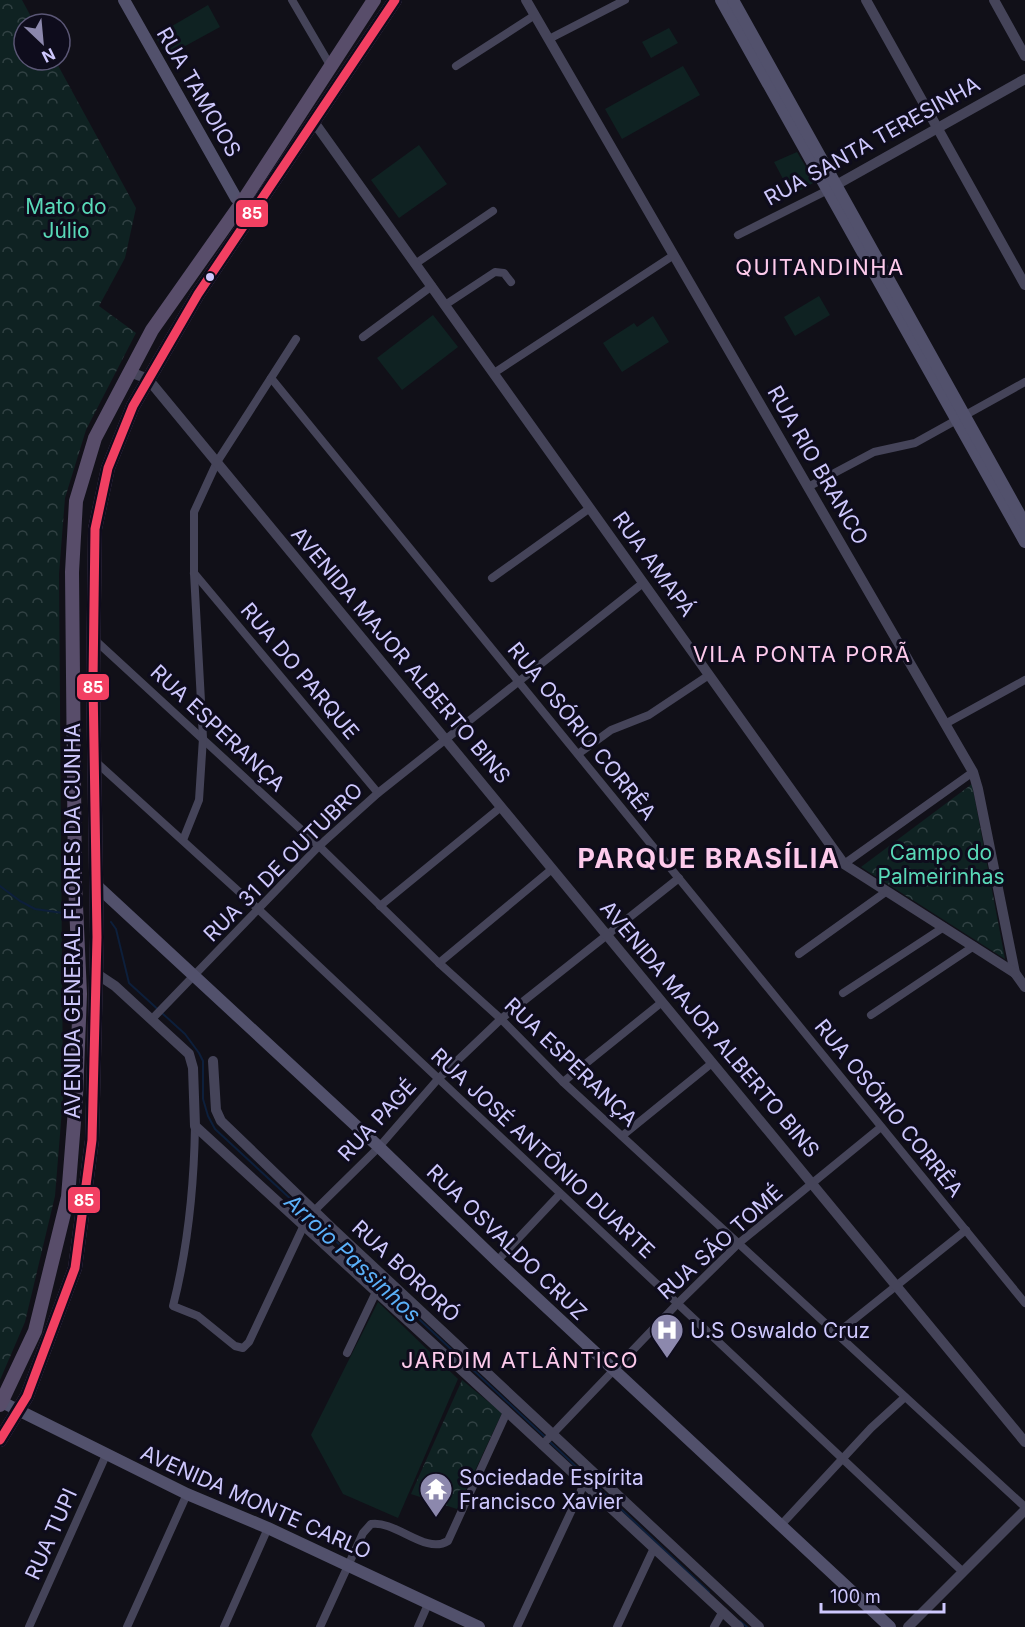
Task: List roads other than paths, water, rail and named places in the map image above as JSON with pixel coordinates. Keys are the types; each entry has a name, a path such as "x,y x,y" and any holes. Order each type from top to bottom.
{"main road":[{"name":"RUA TAMOIOS","path":"124,0 236,198 243,201"},
{"name":"AVENIDA GENERAL FLORES DA CUNHA","path":"1,1404 35,1330 68,1197 76,1097 80,994 75,883 72,572 76,501 95,438 152,330 243,201 374,0"},
{"name":"AVENIDA GENERAL FLORES DA CUNHA","path":"0,1440 27,1396 75,1268 92,1140 97,974 96,762 93,681 95,529 108,468 133,406 198,294 395,0"},
{"path":"721,0 733,6 785,104 961,418 1025,542"},
{"path":"243,201 262,201"},
{"path":"961,418 1025,524"},
{"path":"75,883 96,885"},
{"name":"RUA OSVALDO CRUZ","path":"96,885 195,975 497,1261 890,1627"},
{"path":"80,994 97,974"},
{"name":"AVENIDA MONTE CARLO","path":"1,1404 187,1494 268,1528 479,1627"}],"street":[{"path":"292,0 330,65"},
{"name":"RUA RIO BRANCO","path":"526,0 972,772 978,789 1016,973"},
{"path":"549,39 625,0"},
{"path":"866,0 1025,285"},
{"path":"994,0 1025,56"},
{"path":"456,66 535,15"},
{"name":"RUA SANTA TERESINHA","path":"738,235 832,187 1025,80"},
{"name":"RUA AMAPÁ","path":"314,123 844,864 1016,973"},
{"path":"415,264 493,211"},
{"path":"494,374 674,255"},
{"path":"445,305 495,272 504,273 511,282"},
{"path":"363,337 432,286"},
{"path":"183,840 199,800 203,738 194,573 194,512 217,462 296,339"},
{"name":"AVENIDA MAJOR ALBERTO BINS","path":"130,372 148,379 1025,1442"},
{"name":"RUA OSÓRIO CORRÊA","path":"271,378 1025,1303"},
{"path":"808,487 874,452 915,443 1025,382"},
{"path":"492,578 590,508"},
{"name":"RUA DO PARQUE","path":"194,573 378,794"},
{"name":"RUA 31 DE OUTUBRO","path":"155,1017 257,908 319,846 378,794 643,583"},
{"name":"RUA ESPERANÇA","path":"95,640 319,846 439,963 501,1019 563,1082 1025,1509"},
{"path":"578,754 611,730 649,715 709,675"},
{"path":"945,724 1025,680"},
{"name":"RUA JOSÉ ANTÔNIO DUARTE","path":"96,762 257,908 963,1572"},
{"path":"844,864 972,772"},
{"path":"380,906 501,807"},
{"path":"439,963 552,869"},
{"name":"RUA PAGÉ","path":"195,1126 191,1206 180,1275 172,1306 198,1316 235,1346 243,1348 249,1342 304,1224 314,1212 379,1147 438,1079 501,1019 679,879"},
{"path":"799,954 887,891"},
{"path":"843,993 944,927"},
{"path":"871,1015 974,946"},
{"path":"1016,973 1025,987"},
{"path":"97,974 155,1017 189,1054 206,1112"},
{"path":"563,1082 662,1002"},
{"path":"213,1061 206,1112 195,1126 543,1444 739,1627"},
{"path":"622,1136 712,1063"},
{"name":"RUA BORORÓ","path":"206,1112 222,1121 314,1212 759,1627"},
{"name":"RUA SÃO TOMÉ","path":"543,1444 677,1304 739,1244 881,1127"},
{"path":"497,1261 560,1194"},
{"path":"836,1334 966,1230"},
{"path":"347,1353 376,1292"},
{"path":"781,1525 871,1428 905,1397"},
{"path":"320,1627 363,1533 371,1524 386,1525 429,1544 442,1545 448,1541 507,1412"},
{"name":"RUA TUPI","path":"29,1627 106,1455"},
{"path":"517,1627 584,1484"},
{"path":"127,1627 187,1494"},
{"path":"908,1627 1025,1509"},
{"path":"224,1627 268,1528"},
{"path":"618,1627 654,1548"},
{"path":"418,1627 428,1604"},
{"path":"714,1627 723,1611"}],"waterway":[{"path":"0,886 35,909 63,913"},
{"name":"Arroio Passinhos","path":"111,922 116,929 129,983 185,1034 199,1053 203,1061 203,1099 215,1129 307,1214"},
{"name":"Arroio Passinhos","path":"311,1218 546,1438"},
{"name":"Arroio Passinhos","path":"550,1442 709,1592"},
{"name":"Arroio Passinhos","path":"740,1621 747,1627"}],"place":[{"name":"U.S Oswaldo Cruz","path":"667,1359"},
{"name":"Sociedade Espírita Francisco Xavier","path":"436,1518"}],"district":[{"name":"QUITANDINHA","path":"820,267"},
{"name":"VILA PONTA PORÃ","path":"802,654"},
{"name":"PARQUE BRASÍLIA","path":"709,858"},
{"name":"JARDIM ATLÂNTICO","path":"520,1360"}],"park label":[{"name":"Mato do Júlio","path":"66,218"},
{"name":"Campo do Palmeirinhas","path":"941,864"}]}
